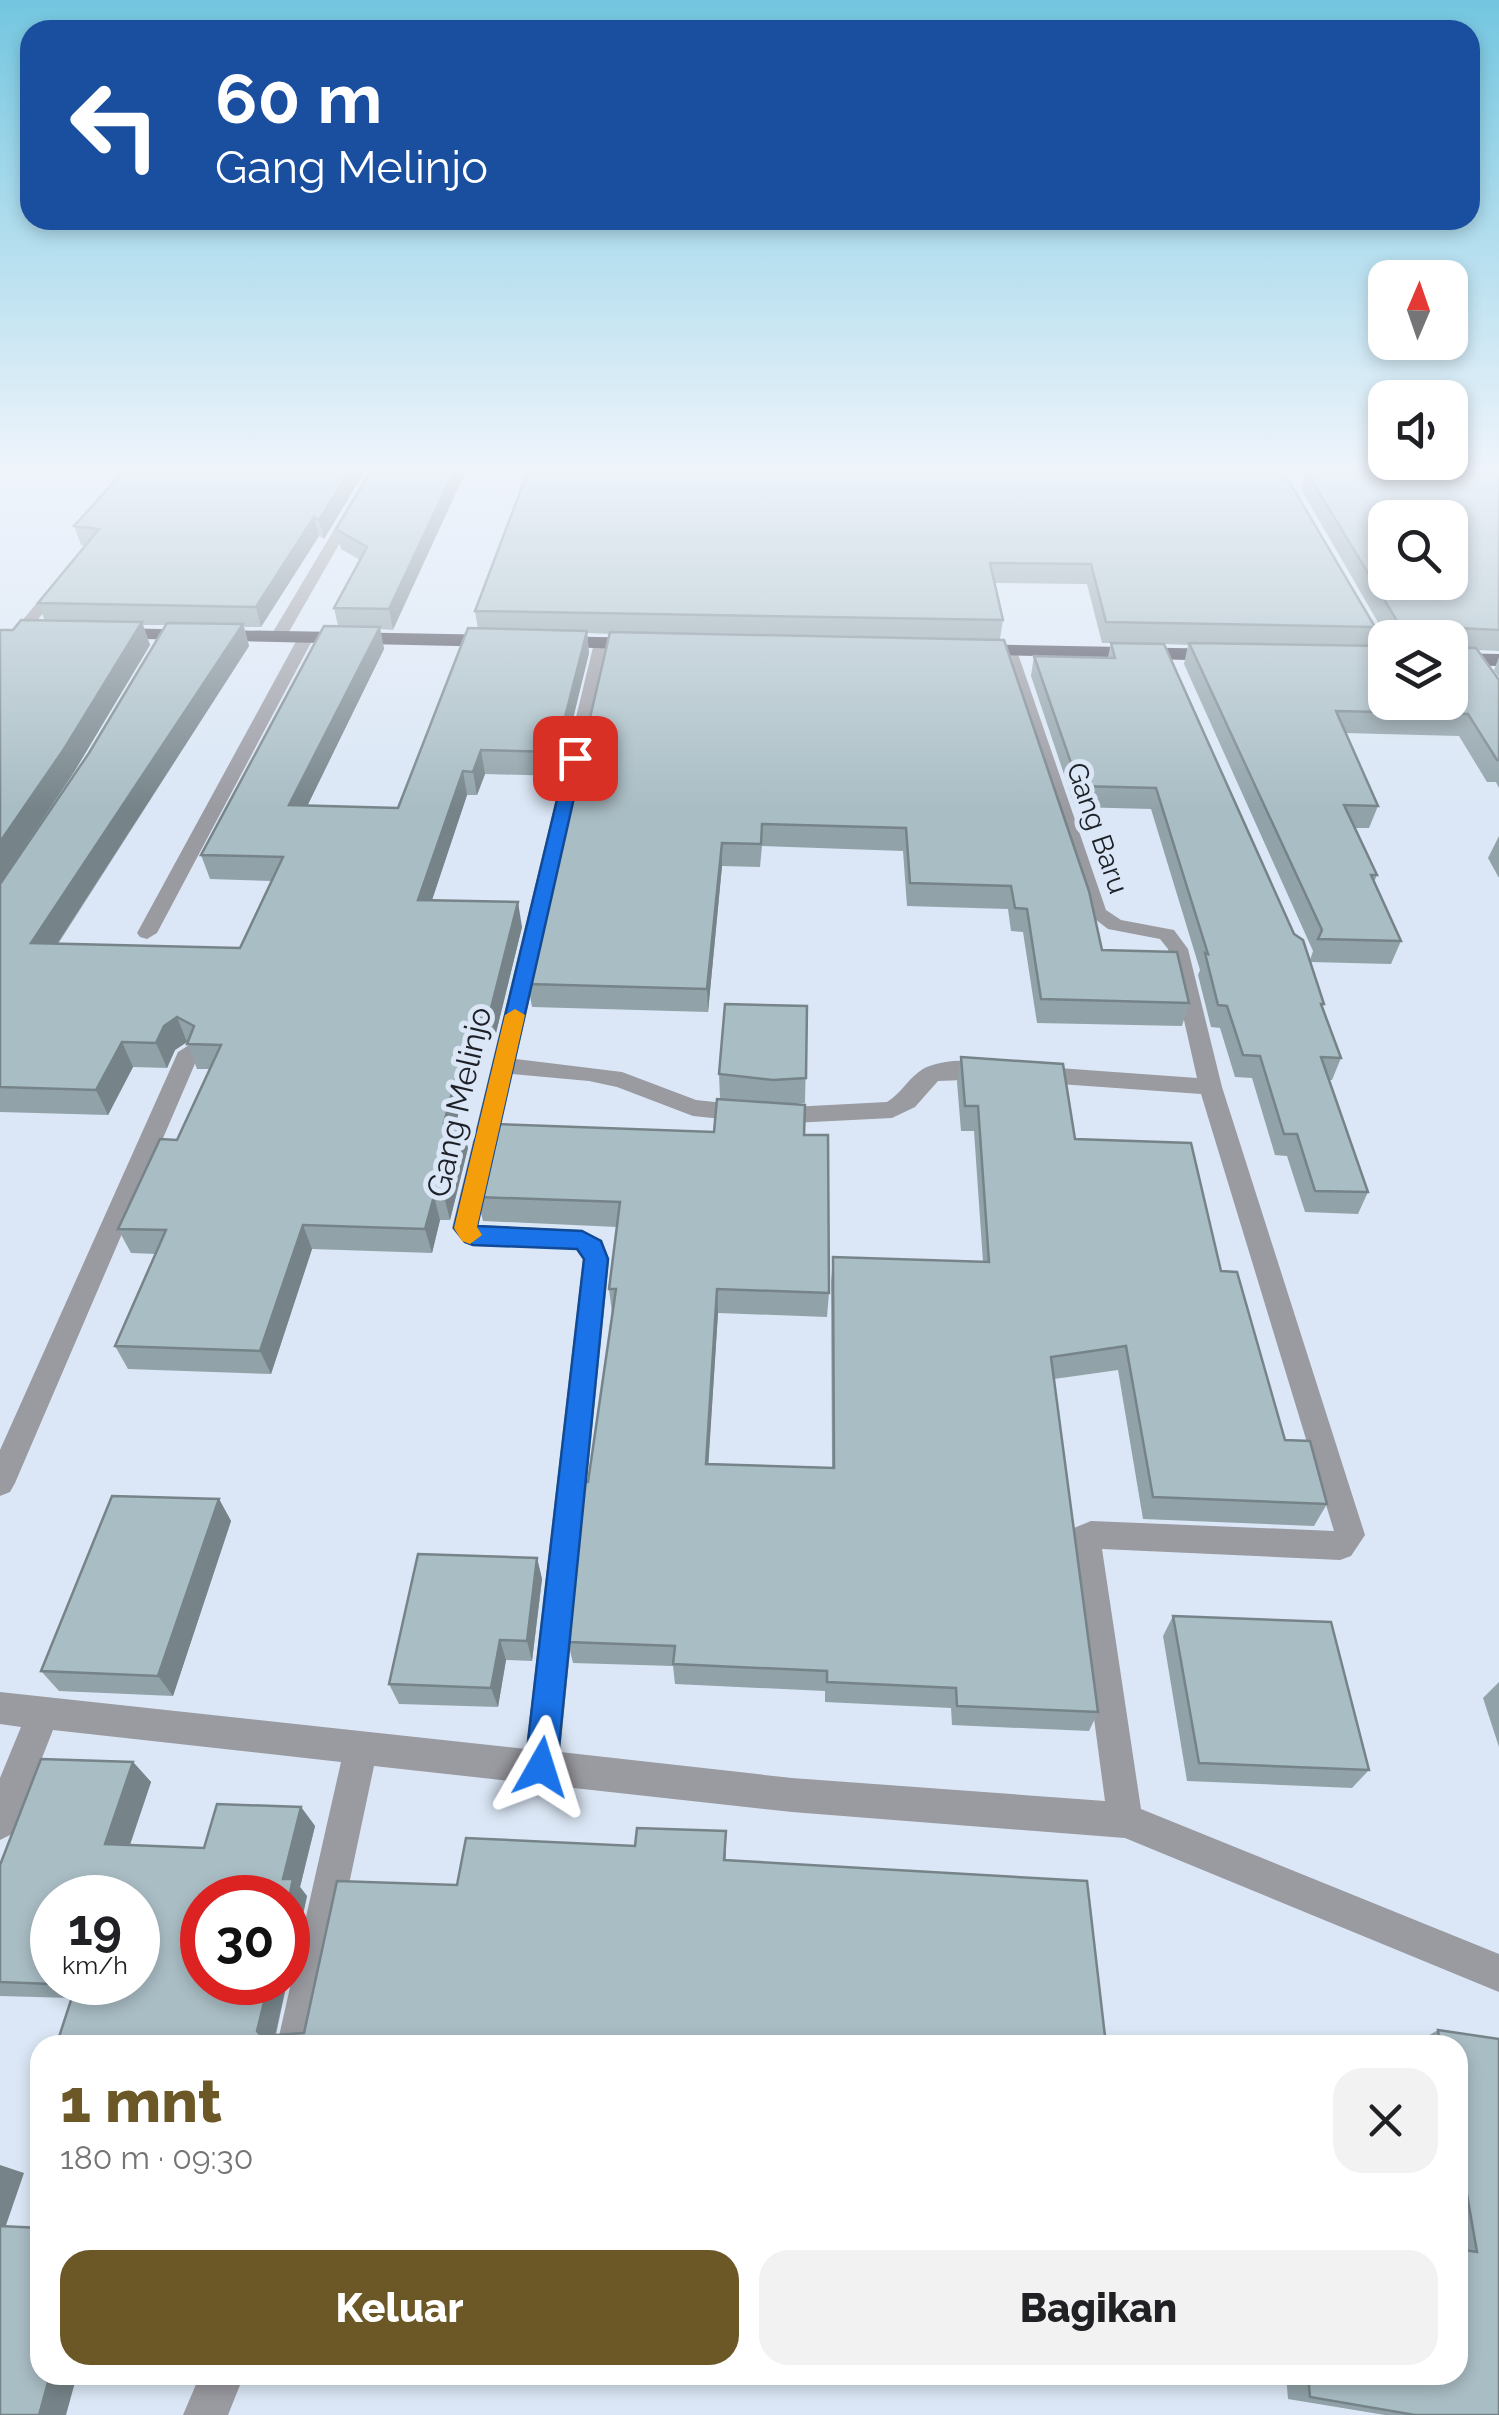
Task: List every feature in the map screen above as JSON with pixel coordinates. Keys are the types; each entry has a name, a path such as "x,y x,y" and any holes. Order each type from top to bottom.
{"highway":[{"path":"94,633 163,643 278,637 660,644"},
{"path":"951,650 1171,663 1246,655"},
{"path":"1468,659 1499,660"}],"street":[{"path":"20,632 60,584"},
{"path":"278,637 309,584"},
{"path":"1349,593 1368,635"},
{"path":"147,933 306,638"},
{"name":"Gang Melinjo","path":"541,1767 596,1259 592,1248 582,1240 473,1236 466,1231 602,643"},
{"name":"Gang Baru","path":"1010,651 1097,913 1115,925 1167,934 1176,944 1210,1087"},
{"path":"1473,659 1490,683"},
{"path":"0,1483 188,1052"},
{"path":"503,1066 589,1073 622,1080 693,1108 772,1116 892,1110 930,1075 952,1070 1210,1087 1350,1539 1340,1546 1091,1535 1086,1538 1124,1820"},
{"path":"0,1708 792,1795 1124,1820 1499,1974"},
{"path":"0,1822 43,1713"},
{"path":"298,2035 360,1748"},
{"path":"205,2415 218,2385"}],"building":[{"path":"54,584 271,584 256,607 38,603"},
{"path":"347,584 401,584 389,609 334,608"},
{"path":"485,584 995,584 1003,620 475,611"},
{"path":"1096,584 1349,584 1371,620 1368,627 1106,622"},
{"path":"1468,584 1499,584 1499,630 1468,628 1468,620 1396,620 1384,600 1468,600"},
{"path":"21,620 142,622 64,749 0,842 0,630 13,630"},
{"path":"167,623 243,624 31,943 240,948 283,857 201,855 324,626 380,627 289,805 398,808 468,628 587,631 556,752 481,750 473,772 463,771 418,900 518,902 490,1012 473,1012 444,1123 462,1124 444,1196 434,1196 425,1229 303,1225 260,1351 115,1346 166,1230 118,1229 160,1139 177,1140 221,1045 187,1044 194,1026 177,1017 164,1026 156,1043 122,1042 96,1090 0,1087 0,884 89,753"},
{"path":"610,632 1004,640 1089,891 1102,950 1177,952 1189,1003 1041,999 1027,909 1015,908 1011,886 910,883 906,828 762,824 761,844 722,843 707,989 528,984"},
{"path":"1111,643 1164,644 1294,934 1303,940 1341,1058 1321,1057 1368,1192 1315,1191 1297,1134 1284,1134 1260,1056 1243,1055 1227,1006 1218,1005 1205,953 1208,954 1156,788 1079,786 1034,656 1115,658"},
{"path":"1189,643 1368,646 1368,712 1336,711 1378,806 1344,805 1377,875 1371,875 1401,941 1318,939 1322,930"},
{"path":"1468,648 1476,648 1499,680 1497,760 1468,714"},
{"path":"725,1004 807,1006 806,1078 773,1080 719,1074"},
{"path":"961,1057 1063,1064 1075,1139 1191,1143 1221,1271 1237,1272 1285,1440 1310,1441 1327,1504 1153,1497 1126,1346 1051,1357 1098,1712 957,1706 956,1688 827,1682 827,1671 673,1664 675,1646 568,1642 585,1482 616,1289 609,1289 620,1202 477,1197 494,1124 714,1132 717,1099 805,1105 804,1135 828,1135 829,1293 717,1289 706,1464 834,1468 833,1257 989,1262 978,1106 965,1106"},
{"path":"112,1496 219,1499 158,1676 41,1671"},
{"path":"418,1554 537,1558 527,1641 500,1640 491,1688 389,1684"},
{"path":"1173,1616 1331,1622 1369,1770 1199,1763"},
{"path":"41,1759 133,1762 105,1844 204,1848 217,1804 301,1807 284,1875 180,1875 180,2005 263,2005 257,2031 260,2035 60,2035 69,2005 160,2005 160,1875 30,1875 30,1983 0,1982 0,1865"},
{"path":"637,1828 726,1831 724,1860 1087,1881 1105,2035 275,2035 304,2033 337,1881 457,1885 466,1838 635,1846"},
{"path":"1438,2030 1499,2039 1499,2415 1415,2415 1310,2397 1309,2385 1468,2385 1468,2251 1477,2252 1468,2200 1468,2035 1439,2035"},
{"path":"0,2226 30,2228 30,2385 47,2385 39,2415 0,2415"}],"slow traffic":[{"path":"470,1235 465,1228 515,1015"}],"route":[{"path":"541,1767 596,1259 592,1248 582,1240 473,1236 465,1228 575,758"}]}
